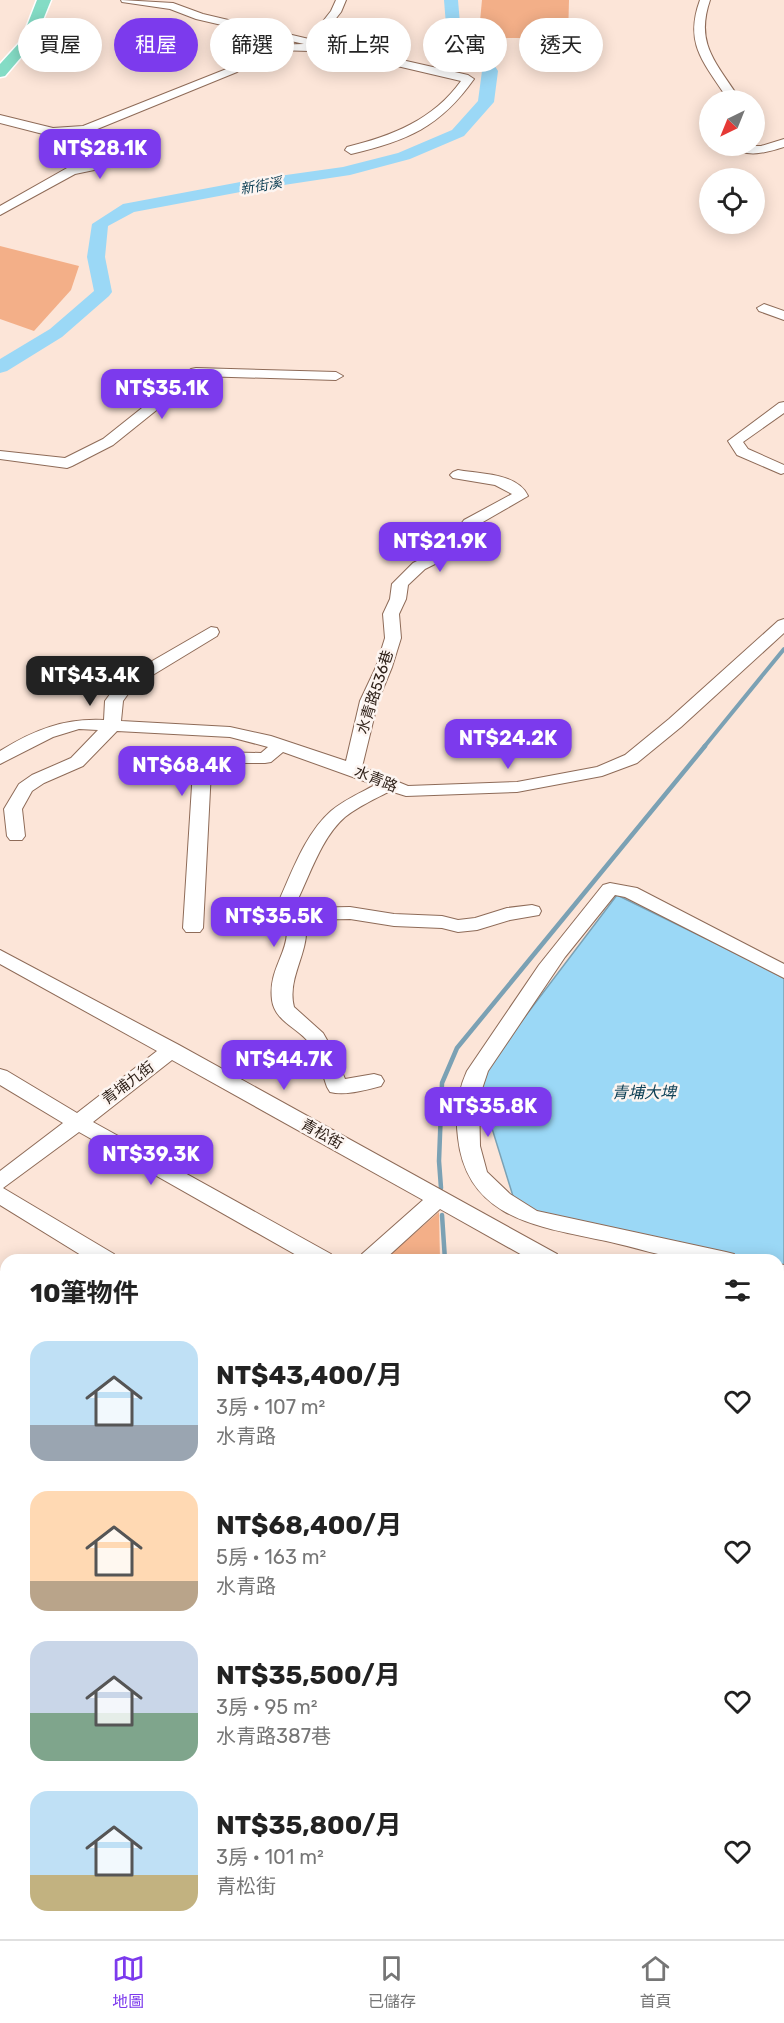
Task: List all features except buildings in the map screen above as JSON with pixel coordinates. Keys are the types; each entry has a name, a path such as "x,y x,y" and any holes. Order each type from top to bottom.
{"main road":[{"path":"0,62 14,46 37,2"},
{"path":"0,73 27,42 37,2"}],"street":[{"path":"126,0 152,5 173,3 176,9 200,17 306,42"},
{"path":"330,18 337,10 341,0"},
{"path":"705,0 697,23 700,41 705,59 728,90"},
{"path":"0,119 48,133 69,133 86,129 232,70 273,47 306,48"},
{"path":"351,150 372,146 426,121 447,106 468,79 411,66"},
{"path":"0,211 71,171 95,166 112,148 72,137"},
{"path":"765,148 784,143"},
{"path":"764,308 784,316"},
{"path":"0,455 67,463 108,442 196,372 336,376"},
{"path":"781,469 742,452 735,441 784,406"},
{"name":"水青路536巷","path":"353,770 369,701 384,667 393,638 391,614 398,599 400,584 419,566 447,552 470,523 520,496 517,489 499,481 458,476"},
{"name":"水青路","path":"0,759 48,733 78,724 230,732 280,745 406,791 506,788 602,771 631,759 675,723 784,624"},
{"path":"16,836 13,809 25,788 38,778 77,762 112,726 114,701 127,683 211,632"},
{"path":"193,928 202,770 207,760 216,757 265,758 280,745"},
{"path":"374,1081 337,1087 320,1041 287,1014 282,1000 284,976 298,938 296,914 287,903 319,840 333,819 388,785"},
{"path":"699,1254 531,1217 502,1200 477,1174 469,1144 468,1093 479,1066 537,981 610,889 630,892 784,972"},
{"path":"296,914 350,913 394,920 442,922 458,926 477,924 507,914 532,911"},
{"name":"青松街","path":"0,956 538,1254"},
{"name":"青埔九街","path":"0,1182 172,1050"},
{"path":"0,1076 77,1122 312,1254"},
{"path":"0,1195 96,1254"},
{"path":"377,1254 438,1199"}],"shaded area":[{"path":"482,0 569,0 569,18 519,18 519,38 507,38 507,18 480,18"},
{"path":"0,246 79,266 71,290 34,331 0,319"},
{"path":"439,1212 440,1254 391,1254"}],"water":[{"name":"青埔大埤","path":"617,895 784,977 784,1254 720,1254 517,1209 477,1080"}],"waterway":[{"name":"新街溪","path":"0,367 56,333 103,292 96,257 100,224 129,208 251,185 344,172 404,156 458,133 486,102 490,71 478,50 453,25 451,0"},
{"path":"704,747 784,649"},
{"path":"441,1188 439,1161 442,1083 457,1048 705,746"},
{"path":"442,1215 445,1254"}]}
